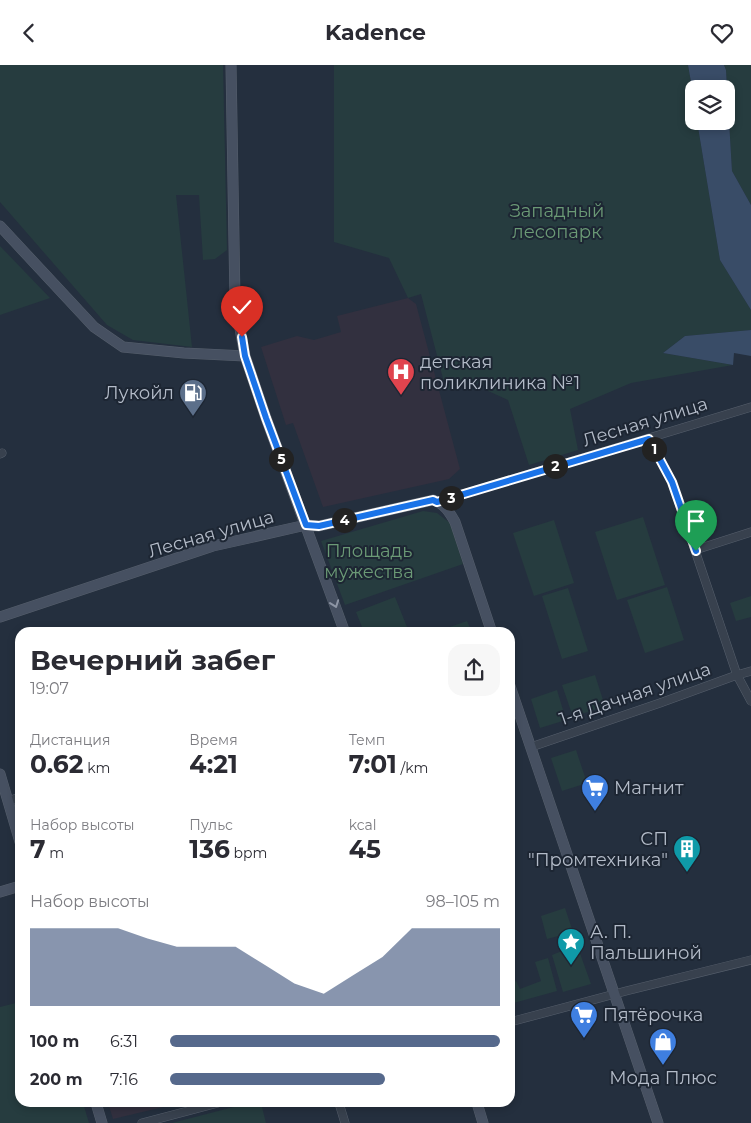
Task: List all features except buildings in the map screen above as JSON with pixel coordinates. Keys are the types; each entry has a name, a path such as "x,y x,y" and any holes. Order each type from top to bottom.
{"main road":[{"path":"231,65 235,301 245,356 266,418 344,627"},
{"path":"0,226 94,327 123,347 245,356"},
{"name":"Лесная улица","path":"0,617 213,546 306,525 319,526 433,500 437,502"},
{"path":"437,502 448,511 455,522 490,627"},
{"path":"515,701 658,1123"},
{"path":"0,774 15,826"},
{"path":"0,892 15,888"},
{"path":"97,1107 102,1123"},
{"path":"478,1107 483,1123"}],"street":[{"name":"Лесная улица","path":"437,502 751,407"},
{"path":"649,439 672,482 737,675 751,701"},
{"path":"696,551 751,532"},
{"name":"1-я Дачная улица","path":"531,747 751,671"},
{"path":"8,801 15,799"},
{"path":"515,1021 751,960"},
{"path":"142,1123 203,1107"},
{"path":"340,1107 344,1123"}],"shaded area":[{"path":"408,298 416,304 460,469 449,479 323,507 293,423 286,425 261,347 297,336 314,340 341,332 337,316"},
{"path":"109,1107 163,1107 113,1119"}],"green space":[{"path":"0,65 223,65 227,250 215,259 203,260 199,195 176,195 192,347 133,340 107,325 0,202"},
{"name":"Западный лесопарк","path":"334,65 688,65 691,80 685,80 685,130 698,130 720,260 751,310 751,330 685,336 663,353 733,365 631,383 570,409 578,450 529,465 508,400 486,390 483,382 446,390 421,294 408,298 389,258 334,242"},
{"path":"724,65 751,65 751,205 732,171 730,130 735,130 735,80 727,80"},
{"path":"0,246 50,298 0,315"},
{"name":"Площадь мужества","path":"423,511 437,513 450,523 463,564 345,605 321,541"},
{"path":"643,517 665,585 617,600 595,532"},
{"path":"554,520 574,583 534,596 513,533"},
{"path":"667,587 684,640 645,653 627,600"},
{"path":"568,588 588,651 562,659 542,596"},
{"path":"751,596 751,617 736,621 730,603"},
{"path":"395,597 407,627 362,627 356,612"},
{"path":"467,621 470,627 450,627"},
{"path":"595,675 605,706 573,717 562,685"},
{"path":"557,690 566,720 540,728 531,699"},
{"path":"576,750 587,783 562,791 551,758"},
{"path":"565,908 573,932 547,939 541,916"},
{"path":"577,945 591,984 563,992 552,955"},
{"path":"548,958 557,991 515,1003 515,981 520,989 541,981 535,962"},
{"path":"15,1003 15,1107 84,1107 89,1123 0,1123 0,1007"},
{"path":"234,1107 262,1107 266,1123 172,1123"}],"water":[{"path":"688,65 724,65 726,70 727,80 691,80"},
{"path":"698,130 730,130 732,171 751,205 751,310 720,260"},
{"path":"751,330 751,356 734,353 733,365 663,353 685,336"}],"place":[{"name":"детская поликлиника №1","path":"401,396"},
{"name":"Лукойл","path":"193,417"},
{"name":"Магнит","path":"595,812"},
{"name":"СП \"Промтехника\"","path":"687,873"},
{"name":"А. П. Пальшиной","path":"571,966"},
{"name":"Пятёрочка","path":"584,1039"},
{"name":"Мода Плюс","path":"663,1066"}],"route":[{"path":"242,337 245,356 266,418 306,525 319,526 433,500 437,502 649,439 672,482 696,551"}]}
